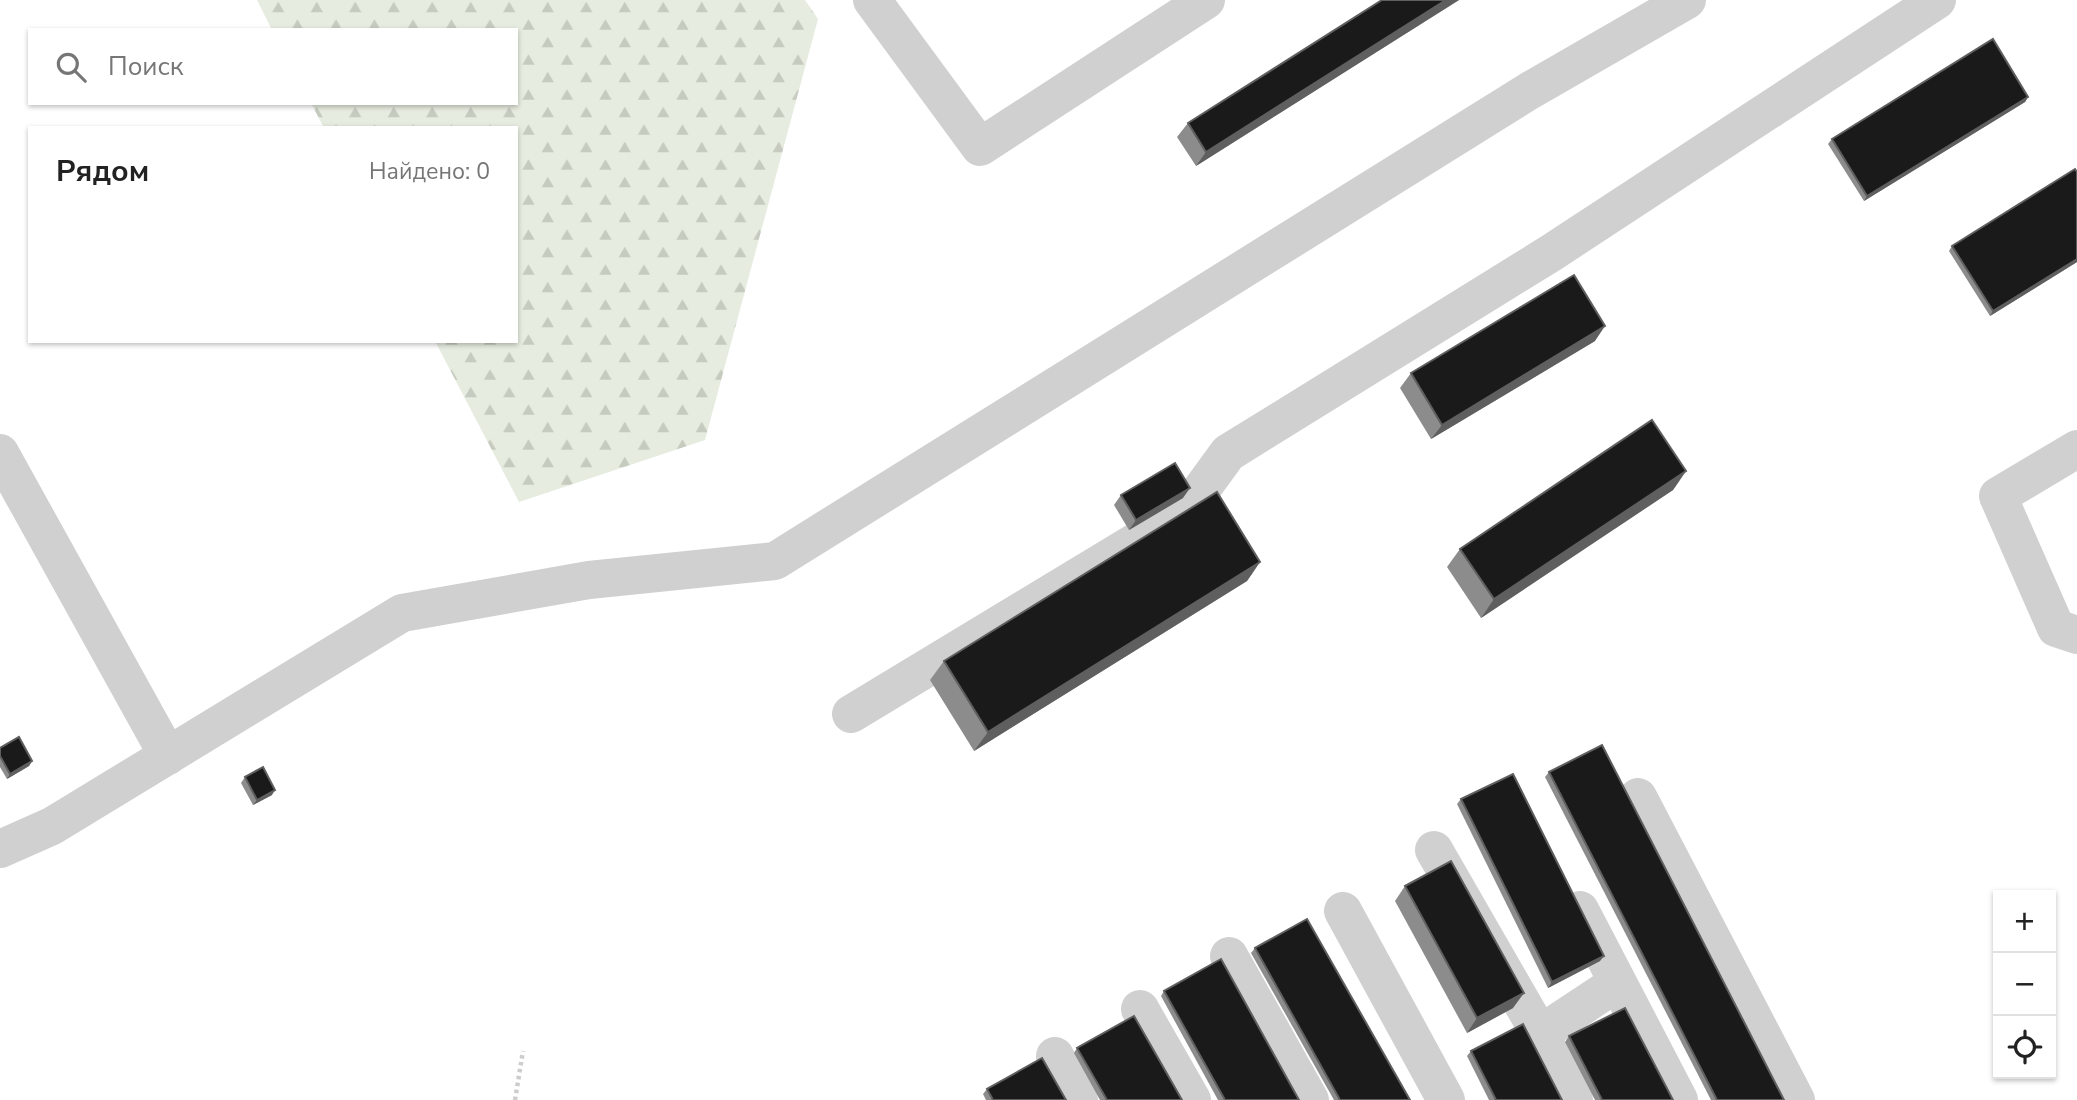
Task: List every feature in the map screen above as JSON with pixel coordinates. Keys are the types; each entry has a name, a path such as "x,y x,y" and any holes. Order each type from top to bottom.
{"lane":[{"path":"872,0 980,147 1206,0"},
{"path":"0,849 52,826 402,613 589,580 775,561 1529,91 1687,0"},
{"path":"851,714 1185,512 1228,453 1551,253 1937,0"},
{"path":"2077,449 1998,496 2056,628 2077,635"},
{"path":"0,453 168,756"},
{"path":"1638,797 1796,1100"},
{"path":"1434,850 1540,1034 1574,1100"},
{"path":"1563,877 1679,1100"},
{"path":"1343,911 1446,1100"},
{"path":"1229,956 1310,1100"},
{"path":"1540,1034 1617,983"},
{"path":"1140,1009 1192,1100"},
{"path":"1055,1056 1079,1100"}],"path":[{"path":"515,1100 523,1051"}],"green space":[{"path":"257,0 805,0 818,19 705,440 519,502 436,343 518,343 518,126 323,126 312,105 518,105 518,28 271,28"}],"building":[{"path":"1382,0 1446,0 1206,152 1188,123"},
{"path":"1993,39 2028,97 1867,196 1832,139"},
{"path":"2075,169 2077,259 1993,311 1952,246"},
{"path":"1574,275 1605,326 1442,425 1411,373"},
{"path":"1652,420 1686,471 1494,599 1460,549"},
{"path":"1175,463 1190,488 1136,520 1121,495"},
{"path":"1217,492 1260,562 988,732 944,661"},
{"path":"19,737 32,761 10,774 0,756 0,748"},
{"path":"1602,745 1784,1100 1717,1100 1549,772"},
{"path":"263,767 275,790 257,800 245,777"},
{"path":"1513,774 1604,956 1552,982 1461,799"},
{"path":"1451,861 1524,993 1477,1018 1405,886"},
{"path":"1307,919 1410,1100 1340,1100 1255,948"},
{"path":"1221,959 1299,1100 1225,1100 1164,991"},
{"path":"1625,1008 1673,1100 1602,1100 1569,1036"},
{"path":"1134,1016 1182,1100 1107,1100 1077,1048"},
{"path":"1523,1024 1562,1100 1496,1100 1471,1051"},
{"path":"1042,1058 1066,1100 993,1100 987,1089"}]}
